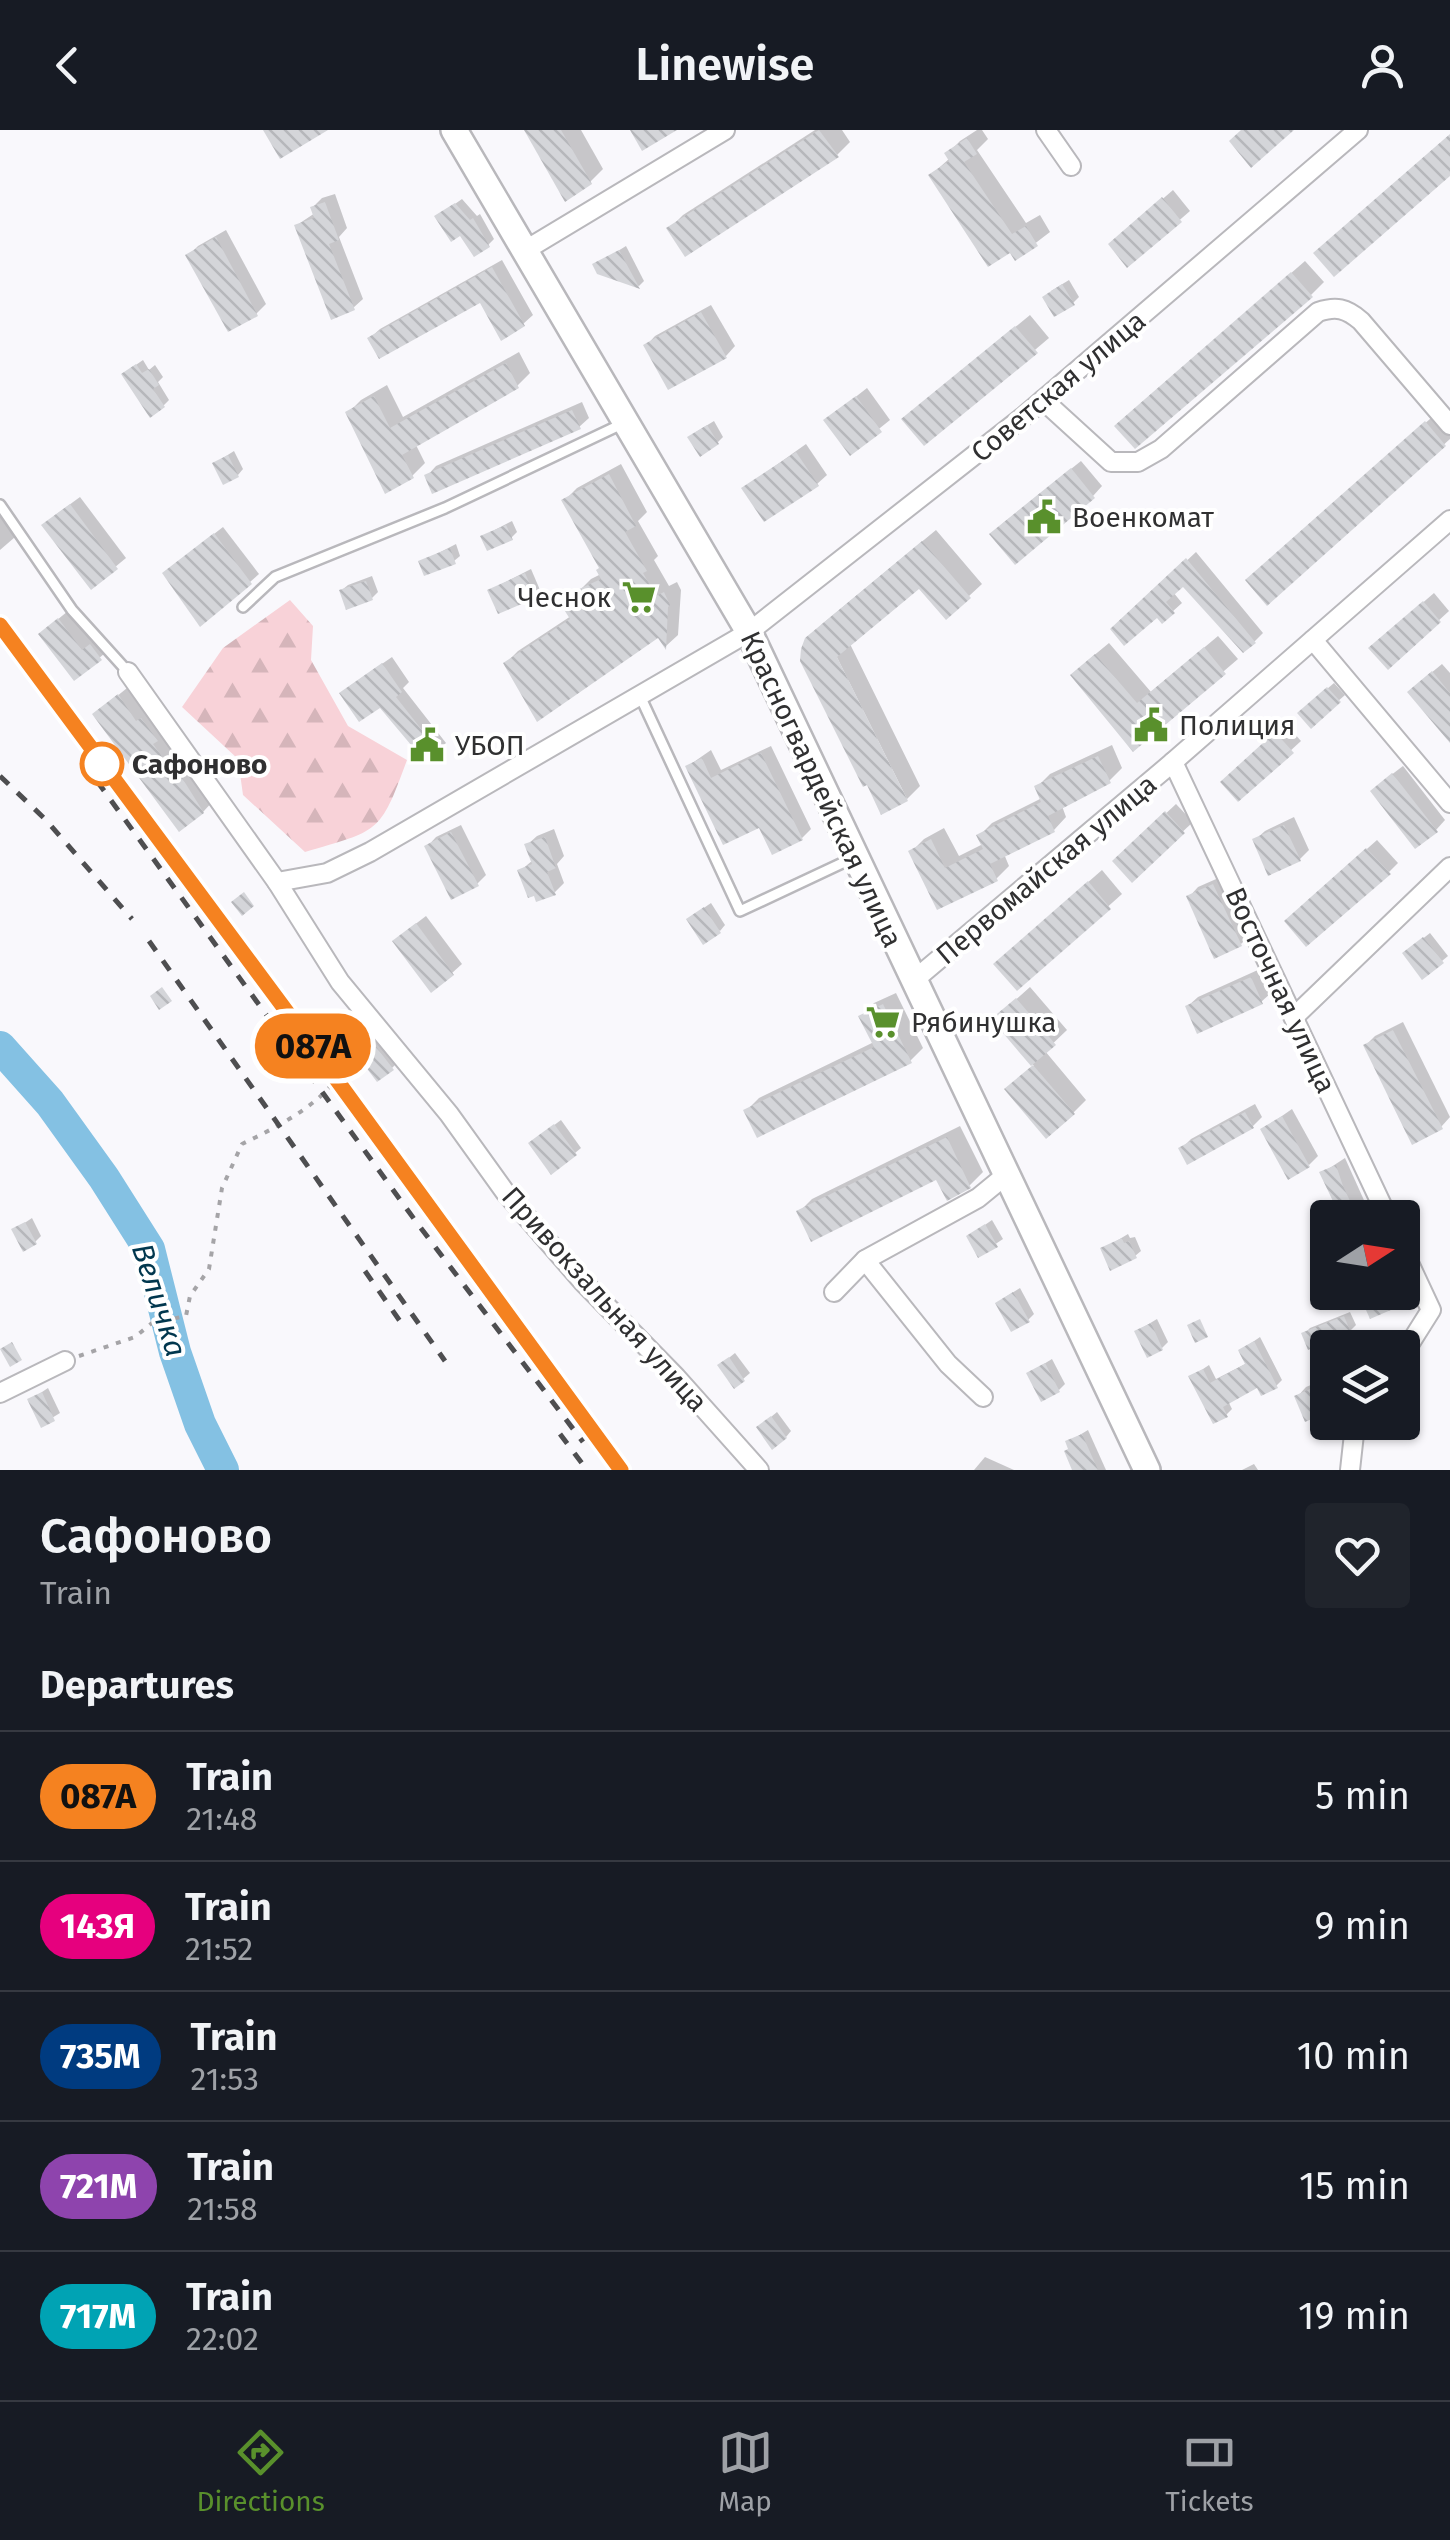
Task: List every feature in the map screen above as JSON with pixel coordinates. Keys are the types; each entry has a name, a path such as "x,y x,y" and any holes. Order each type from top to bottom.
{"street":[{"name":"Красногвардейская улица","path":"454,130 749,632 1147,1470"},
{"path":"524,251 725,130"},
{"path":"1046,130 1071,166"},
{"name":"Советская улица","path":"749,632 1043,400 1358,130"},
{"path":"1043,400 1111,462 1138,462 1161,449 1318,312 1333,306 1350,311 1361,320 1450,425"},
{"name":"Первомайская улица","path":"913,981 1173,762 1450,520"},
{"path":"278,882 327,872 370,852 749,632"},
{"path":"1312,640 1450,803"},
{"name":"Привокзальная улица","path":"128,672 278,882 340,982 449,1114 505,1192 583,1282 759,1470"},
{"name":"Восточная улица","path":"1173,762 1380,1200"},
{"path":"1294,1017 1450,867"},
{"path":"834,1292 864,1260 978,1198 1006,1175"},
{"path":"864,1260 948,1364 983,1397"},
{"path":"1418,1330 1431,1310 1420,1286"},
{"path":"0,1393 65,1361"},
{"path":"1350,1470 1353,1440"}],"lane":[{"path":"243,607 276,577 444,508 625,423"},
{"path":"0,505 72,610 128,672"},
{"path":"640,696 740,911 855,857"}],"path":[{"path":"65,1361 136,1336 152,1322 186,1316 190,1296 209,1268 222,1188 242,1144 324,1094 340,1074 336,1025 340,982"}],"green space":[{"path":"290,600 313,626 311,660 348,726 407,760 383,816 374,826 349,839 305,852 243,795 238,759 182,707 223,648"}],"building":[{"path":"263,130 328,130 280,159"},
{"path":"524,130 561,130 592,184 565,202"},
{"path":"630,130 677,130 642,151"},
{"path":"819,130 839,157 685,257 666,228"},
{"path":"1241,130 1294,130 1251,168 1229,141"},
{"path":"1450,134 1450,176 1334,277 1313,253"},
{"path":"967,138 977,154 964,162 1012,234 1026,226 1038,246 1015,261 1010,253 988,267 928,175 949,161 944,153"},
{"path":"1162,197 1182,222 1127,268 1108,244"},
{"path":"325,202 339,240 329,244 355,310 331,320 294,225 314,218 310,207"},
{"path":"455,203 470,220 473,218 490,247 474,257 460,236 451,242 434,216"},
{"path":"216,237 258,316 228,332 185,255"},
{"path":"619,250 640,289 597,274 592,264"},
{"path":"492,267 525,326 501,341 480,303 379,359 367,338"},
{"path":"1291,272 1313,297 1135,449 1114,426"},
{"path":"1062,284 1075,305 1054,317 1042,297"},
{"path":"701,312 727,358 668,390 643,345"},
{"path":"1015,326 1038,353 924,446 901,419"},
{"path":"506,363 519,388 402,455 414,478 385,494 345,412 374,396 390,428"},
{"path":"136,364 142,373 149,369 159,385 153,389 165,407 150,418 121,374"},
{"path":"856,396 882,432 850,456 823,420"},
{"path":"572,410 581,429 432,494 424,475"},
{"path":"1425,421 1446,446 1267,606 1245,580"},
{"path":"707,425 719,444 700,457 687,437"},
{"path":"796,452 819,486 764,522 741,488"},
{"path":"228,455 239,477 223,485 212,463"},
{"path":"1071,468 1095,498 1015,565 989,534"},
{"path":"609,474 636,526 625,532 647,571 643,573 656,596 664,592 670,605 666,650 658,638 537,722 503,663 570,619 563,608 581,600 575,591 601,579 596,570 599,568 561,500"},
{"path":"70,504 118,569 91,590 41,525"},
{"path":"506,525 513,540 487,551 480,536"},
{"path":"214,533 252,584 200,627 162,573"},
{"path":"922,541 971,598 946,620 919,589 837,657 908,801 881,815 800,661 801,649 805,638"},
{"path":"450,548 456,564 424,576 418,561"},
{"path":"1186,558 1256,643 1243,653 1183,587 1166,602 1175,613 1162,624 1157,618 1124,646 1110,629"},
{"path":"525,573 536,598 498,614 487,590"},
{"path":"366,581 373,600 346,610 339,590"},
{"path":"1423,601 1441,622 1388,670 1368,648"},
{"path":"58,618 82,650 90,644 102,660 74,681 38,634"},
{"path":"1204,647 1226,674 1133,752 1070,675 1095,654 1137,703"},
{"path":"382,663 402,692 396,697 440,753 427,764 380,708 359,722 339,693"},
{"path":"1432,671 1450,693 1450,743 1407,692"},
{"path":"1327,687 1341,702 1311,729 1297,713"},
{"path":"118,694 136,721 141,718 158,741 153,744 170,768 174,765 204,813 179,832 92,714"},
{"path":"1275,732 1294,753 1238,802 1220,782"},
{"path":"761,753 803,840 772,855 759,828 723,845 685,766 702,758 711,778"},
{"path":"1098,756 1111,783 1048,816 1055,832 990,864 998,881 937,910 908,851 931,839 945,868 983,849 976,835 1041,802 1034,786"},
{"path":"1392,773 1438,832 1415,849 1370,791"},
{"path":"1165,811 1185,833 1132,883 1112,861"},
{"path":"1284,825 1301,861 1268,876 1252,839"},
{"path":"451,832 479,886 451,900 424,846"},
{"path":"545,837 556,868 547,872 556,895 536,902 534,896 528,898 517,870 532,864 524,844"},
{"path":"1366,848 1391,874 1306,947 1284,921"},
{"path":"1088,881 1111,909 1017,991 993,964"},
{"path":"1213,884 1242,946 1214,959 1186,896"},
{"path":"244,892 254,906 242,916 231,902"},
{"path":"704,907 721,933 703,945 686,919"},
{"path":"416,923 454,975 431,993 392,941"},
{"path":"1423,937 1444,963 1422,980 1402,953"},
{"path":"1251,977 1263,1004 1197,1034 1185,1006"},
{"path":"162,987 172,1001 159,1010 150,996"},
{"path":"1016,998 1056,1045 1031,1066 991,1019"},
{"path":"883,1004 912,1063 757,1138 743,1110 874,1047 858,1016"},
{"path":"363,1030 394,1070 377,1082 347,1042"},
{"path":"1393,1030 1443,1129 1412,1145 1363,1045"},
{"path":"1033,1065 1075,1114 1046,1139 1004,1089"},
{"path":"1245,1112 1254,1128 1187,1165 1178,1148"},
{"path":"1282,1116 1310,1167 1288,1180 1260,1129"},
{"path":"554,1124 577,1155 551,1175 528,1143"},
{"path":"947,1137 971,1188 947,1201 936,1180 811,1242 796,1211"},
{"path":"1336,1165 1350,1200 1332,1200 1319,1172"},
{"path":"25,1222 37,1244 23,1252 11,1229"},
{"path":"985,1224 998,1247 978,1258 966,1236"},
{"path":"1122,1238 1124,1243 1129,1241 1137,1258 1110,1271 1100,1248"},
{"path":"1013,1292 1030,1322 1011,1332 995,1303"},
{"path":"1366,1310 1391,1310 1370,1319"},
{"path":"1344,1316 1350,1330 1310,1330 1308,1350 1301,1333"},
{"path":"1200,1319 1208,1337 1195,1343 1187,1325"},
{"path":"1151,1323 1163,1350 1147,1358 1134,1331"},
{"path":"1254,1341 1278,1388 1261,1396 1257,1388 1223,1407 1228,1417 1213,1424 1188,1376 1203,1369 1210,1383 1245,1364 1238,1350"},
{"path":"12,1342 22,1360 10,1367 0,1349"},
{"path":"729,1357 745,1381 734,1389 717,1365"},
{"path":"1045,1363 1060,1392 1041,1402 1026,1373"},
{"path":"1310,1389 1310,1420 1305,1422 1294,1396"},
{"path":"42,1392 55,1421 41,1428 27,1399"},
{"path":"771,1416 787,1438 772,1450 756,1427"},
{"path":"1082,1434 1098,1470 1072,1470 1064,1451 1068,1449 1065,1441"}],"waterway":[{"name":"Величка","path":"0,1047 50,1103 149,1249 175,1352 200,1424 223,1470"}],"railway":[{"path":"0,625 621,1470"},
{"path":"0,776 46,820 132,919"},
{"path":"97,781 417,1223 583,1442"},
{"path":"149,941 445,1361"},
{"path":"365,1271 402,1324"},
{"path":"560,1434 587,1470"}],"train":[{"name":"087А","path":"0,625 621,1470"}],"place":[{"name":"Военкомат","path":"1044,517"},
{"name":"Чеснок","path":"639,597"},
{"name":"Полиция","path":"1151,725"},
{"name":"УБОП","path":"427,745"},
{"name":"Сафоново","path":"102,764"},
{"name":"Рябинушка","path":"883,1022"}]}
